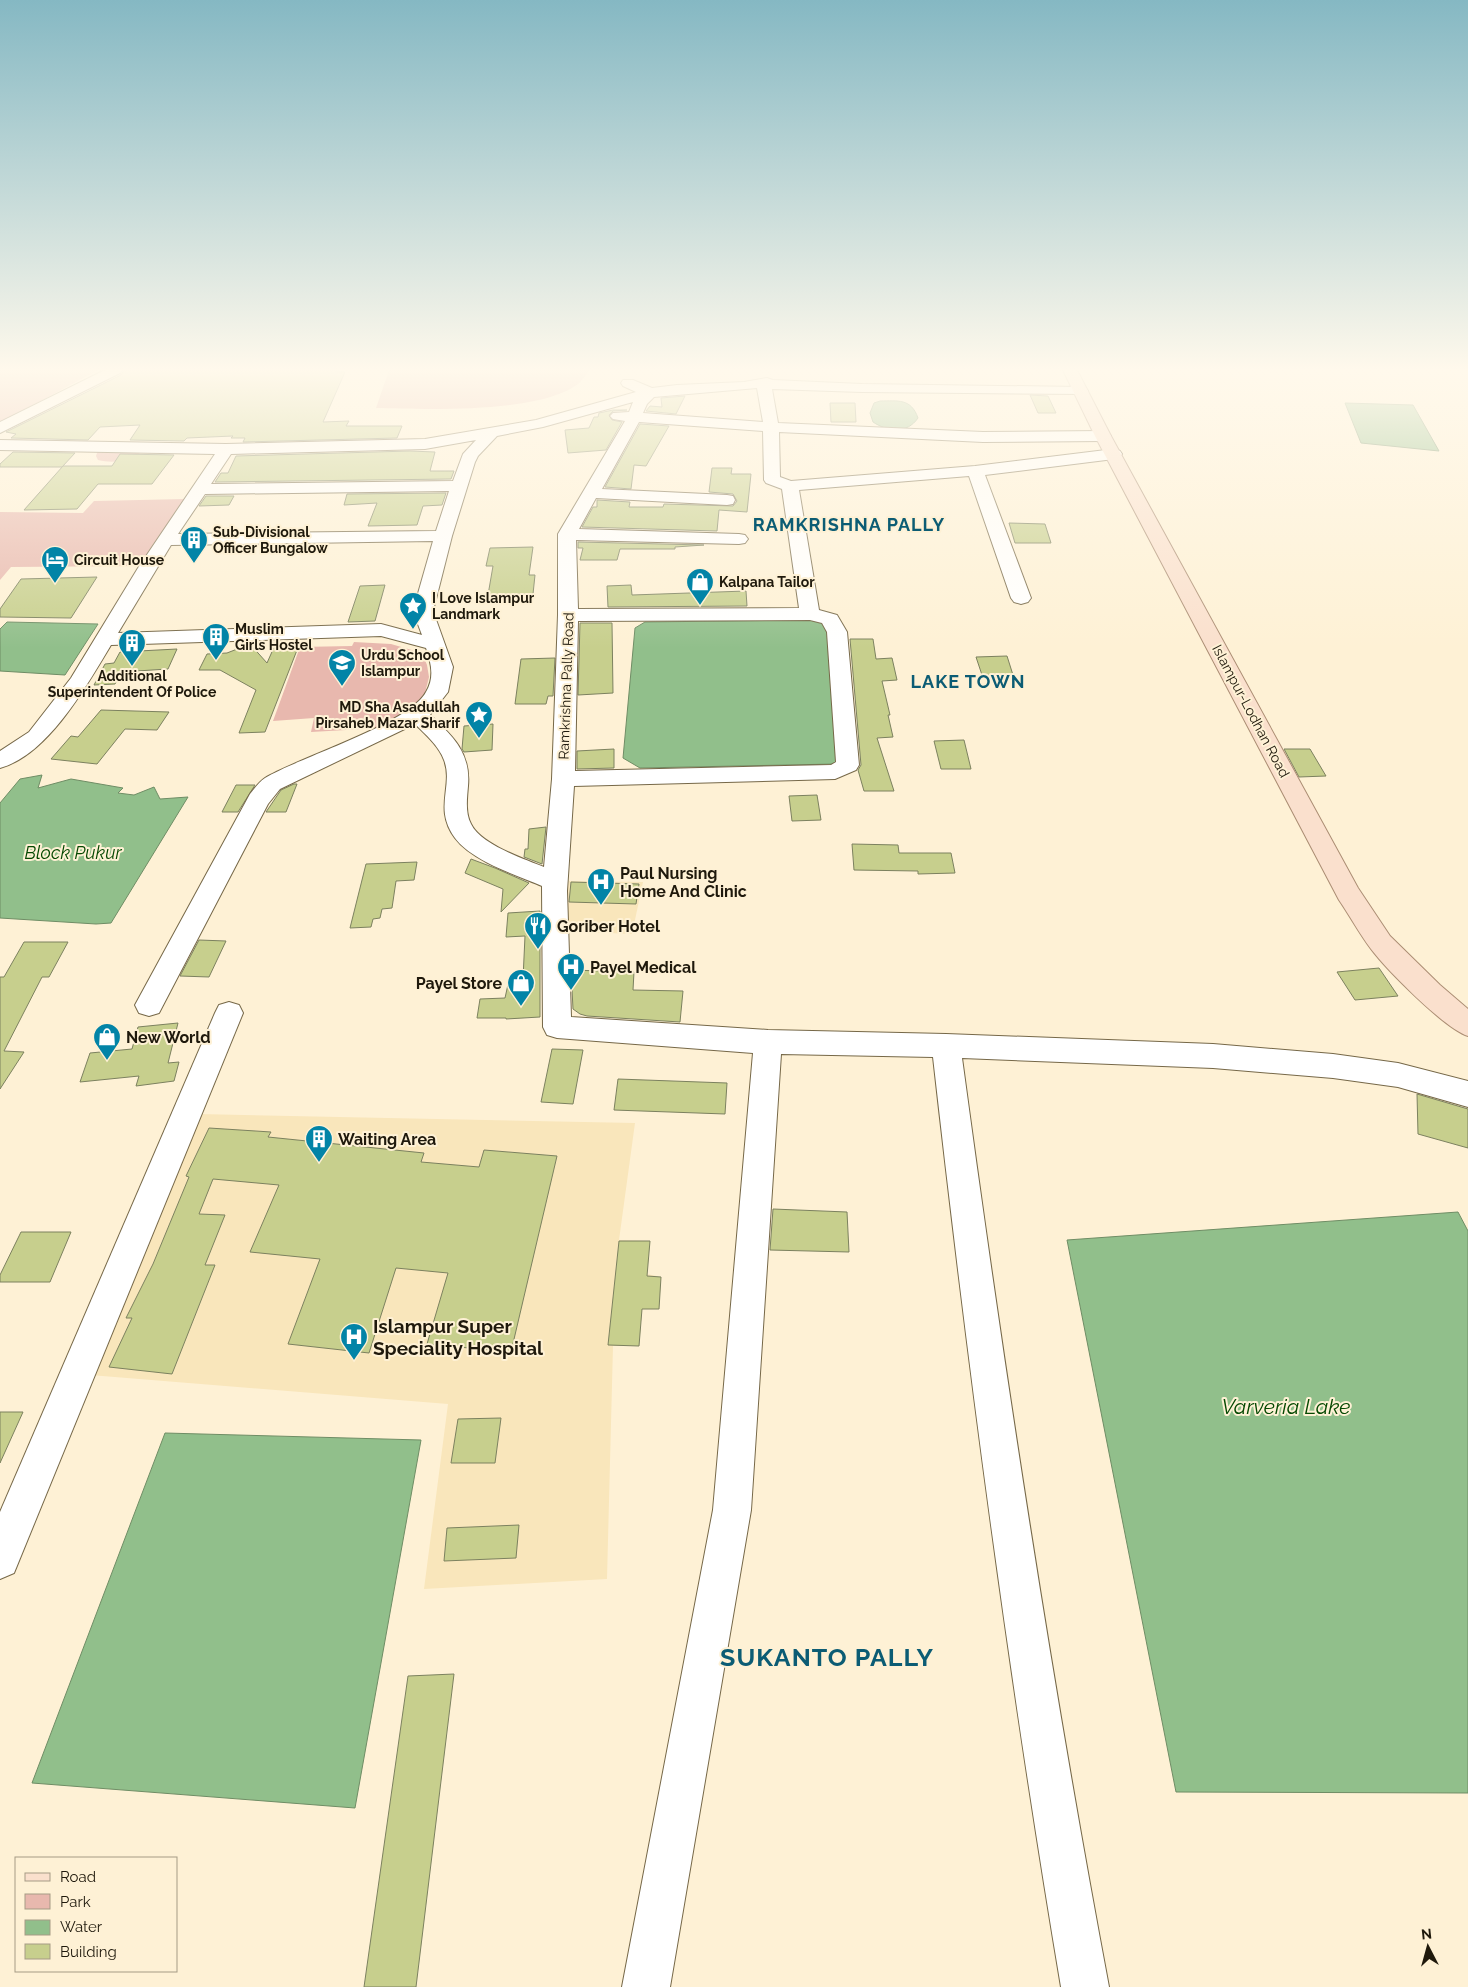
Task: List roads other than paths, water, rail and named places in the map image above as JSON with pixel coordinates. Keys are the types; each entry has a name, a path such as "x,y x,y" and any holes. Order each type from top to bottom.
{"main road":[{"name":"Islampur-Lodhan Road","path":"1119,463 1348,893 1381,943 1430,994 1468,1025"}],"street":[{"path":"0,760 38,737 80,680 164,540 216,463"},
{"path":"149,1005 258,800 272,784 375,736 417,714 424,709 437,692 443,668 423,611 443,536 467,463"},
{"path":"608,463 567,534 739,539"},
{"path":"772,463 772,480 790,486 975,472 1047,463"},
{"path":"975,472 1021,598"},
{"path":"198,489 459,486"},
{"path":"790,486 810,614"},
{"path":"590,494 727,500"},
{"name":"Ramkrishna Pally Road","path":"567,534 568,615 563,779 555,882 557,1027 768,1042"},
{"path":"164,540 443,536"},
{"path":"381,630 404,622 423,611"},
{"path":"563,779 835,772 848,766 837,632 830,619 810,614 568,615"},
{"path":"105,639 381,630 434,644"},
{"path":"417,714 441,737 457,764 456,814 463,833 489,852 555,882"},
{"path":"0,1559 229,1013"},
{"path":"646,1987 732,1510 768,1042 946,1046 1212,1056 1334,1066 1398,1075 1468,1094"},
{"path":"946,1046 972,1260 1049,1788 1085,1987"}],"water":[{"path":"808,620 822,622 832,630 841,758 835,764 640,768 623,758 635,628 645,622"},
{"path":"7,622 98,624 65,675 0,671 0,629"},
{"name":"Block Pukur","path":"42,775 38,788 71,779 123,788 118,793 134,795 154,787 160,799 188,797 111,923 96,924 0,918 0,803 20,779"},
{"name":"Varveria Lake","path":"1458,1212 1468,1231 1468,1793 1176,1792 1067,1240"},
{"path":"165,1433 421,1440 355,1808 32,1783"}],"place":[{"name":"Sub-Divisional Officer Bungalow","path":"194,564"},
{"name":"Circuit House","path":"55,584"},
{"name":"Kalpana Tailor","path":"700,606"},
{"name":"I Love Islampur Landmark","path":"413,630"},
{"name":"Muslim Girls Hostel","path":"216,661"},
{"name":"Additional Superintendent Of Police","path":"132,667"},
{"name":"Urdu School Islampur","path":"342,687"},
{"name":"MD Sha Asadullah Pirsaheb Mazar Sharif","path":"479,739"},
{"name":"Paul Nursing Home And Clinic","path":"601,906"},
{"name":"Goriber Hotel","path":"538,950"},
{"name":"Payel Medical","path":"571,991"},
{"name":"Payel Store","path":"521,1007"},
{"name":"New World","path":"107,1061"},
{"name":"Waiting Area","path":"319,1163"},
{"name":"Islampur Super Speciality Hospital","path":"354,1361"}],"district":[{"name":"RAMKRISHNA PALLY","path":"849,524"},
{"name":"LAKE TOWN","path":"968,681"},
{"name":"SUKANTO PALLY","path":"827,1657"}]}
